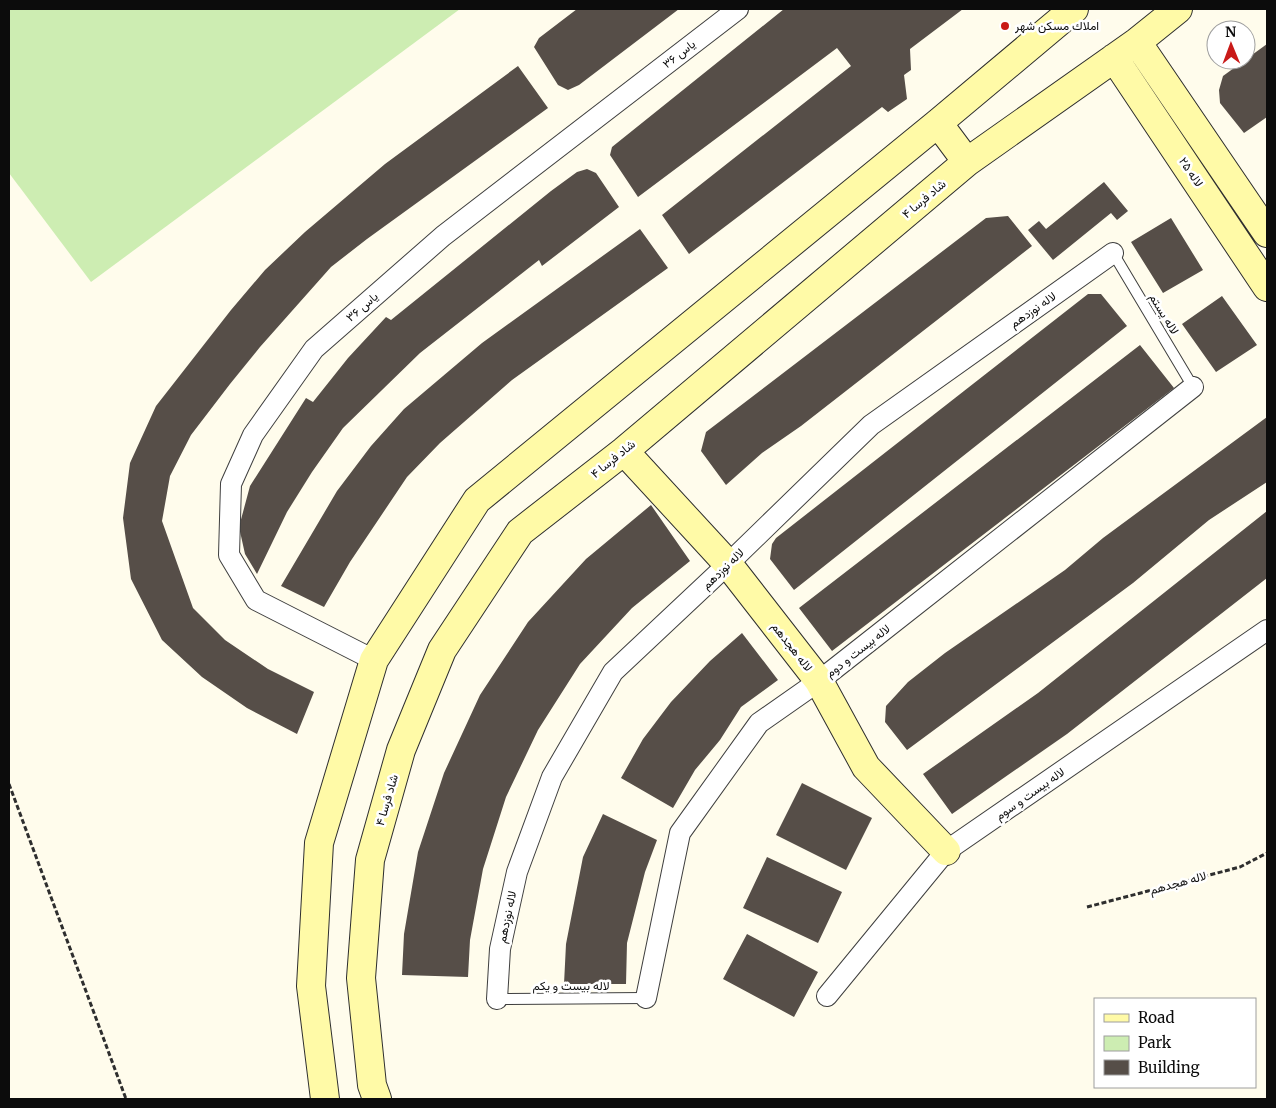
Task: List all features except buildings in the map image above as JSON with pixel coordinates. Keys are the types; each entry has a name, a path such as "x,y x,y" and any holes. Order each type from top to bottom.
{"street":[{"name":"یاس ۳۶","path":"374,660 256,600 229,555 231,484 253,435 314,349 328,336 443,236 738,9"},
{"path":"325,1099 311,986 319,843 374,660 478,500 938,123 1074,9"},
{"name":"شاد فرسا ۴","path":"377,1099 372,1085 361,978 370,860 401,750 442,650 520,532 624,451 967,162 1137,42 1178,9"},
{"path":"1137,42 1267,232"},
{"name":"لاله ۲۵","path":"1114,58 1267,287"},
{"path":"938,123 967,162"},
{"name":"لاله نوزدهم","path":"497,999 500,948 517,872 552,777 613,672 728,564 871,425 1113,253"},
{"name":"لاله بیست و دوم","path":"646,998 680,833 759,723 819,681 1194,388"},
{"name":"لاله هجدهم","path":"624,451 728,564 819,681 866,767 946,851"},
{"name":"لاله بیست و سوم","path":"826,996 946,851 1267,630"}],"lane":[{"name":"لاله یستم","path":"1113,253 1194,388"},
{"name":"لاله بیست و یکم","path":"497,999 646,998"}],"path":[{"path":"9,784 126,1099"},
{"name":"لاله هجدهم","path":"1086,907 1240,867 1267,853"}],"green space":[{"path":"9,9 460,9 91,282 9,173"}],"place":[{"name":"املاك مسكن شهر","path":"1005,26"}]}
